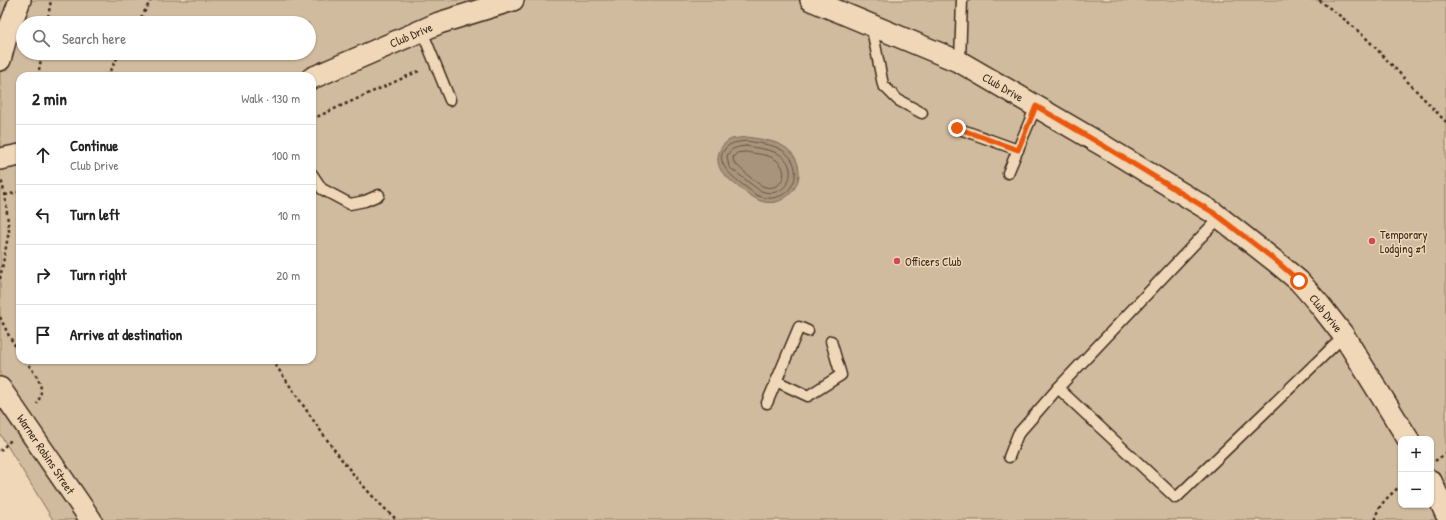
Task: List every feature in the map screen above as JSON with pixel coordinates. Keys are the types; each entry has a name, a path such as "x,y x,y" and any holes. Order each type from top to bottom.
{"street":[{"path":"0,60 7,34 20,0"},
{"name":"Club Drive","path":"316,76 439,23 513,0"},
{"name":"Club Drive","path":"811,0 960,62 1104,146 1219,218 1275,260 1299,281 1344,336 1406,436"},
{"name":"Warner Robins Street","path":"0,388 91,520"},
{"path":"1434,488 1446,514"}],"lane":[{"path":"960,62 962,0"},
{"path":"871,24 883,85 898,100 922,113"},
{"path":"422,31 450,100"},
{"path":"1008,173 1036,106"},
{"path":"957,128 1018,150"},
{"path":"316,180 322,189 350,204 365,201 379,195"},
{"path":"1009,457 1018,434 1058,388 1219,218"},
{"path":"767,403 799,327 808,331"},
{"path":"1058,388 1176,498 1344,336"},
{"path":"776,381 808,396 841,375 831,341"}],"path":[{"path":"48,16 51,0"},
{"path":"142,16 151,0"},
{"path":"1319,0 1348,22 1367,39 1446,122"},
{"path":"39,72 41,60"},
{"path":"109,72 116,60"},
{"path":"316,117 435,64"},
{"path":"0,279 9,231 5,195 1,177 12,157"},
{"path":"5,195 16,193"},
{"path":"0,317 16,347"},
{"path":"275,364 329,444 383,508 397,520"},
{"path":"1434,462 1446,453"},
{"path":"1376,520 1377,511 1380,506 1398,488"}],"shaded area":[{"path":"0,0 1446,0 1446,520 53,520 0,434"}],"water":[{"path":"747,137 775,142 783,146 796,159 799,175 797,183 787,196 779,201 761,201 752,197 729,179 720,168 718,158 723,145 732,139"}],"place":[{"name":"Temporary Lodging #1","path":"1372,241"},
{"name":"Officers Club","path":"897,261"}],"route":[{"path":"957,128 1018,150 1036,106 1214,213 1275,260 1299,281"}]}
